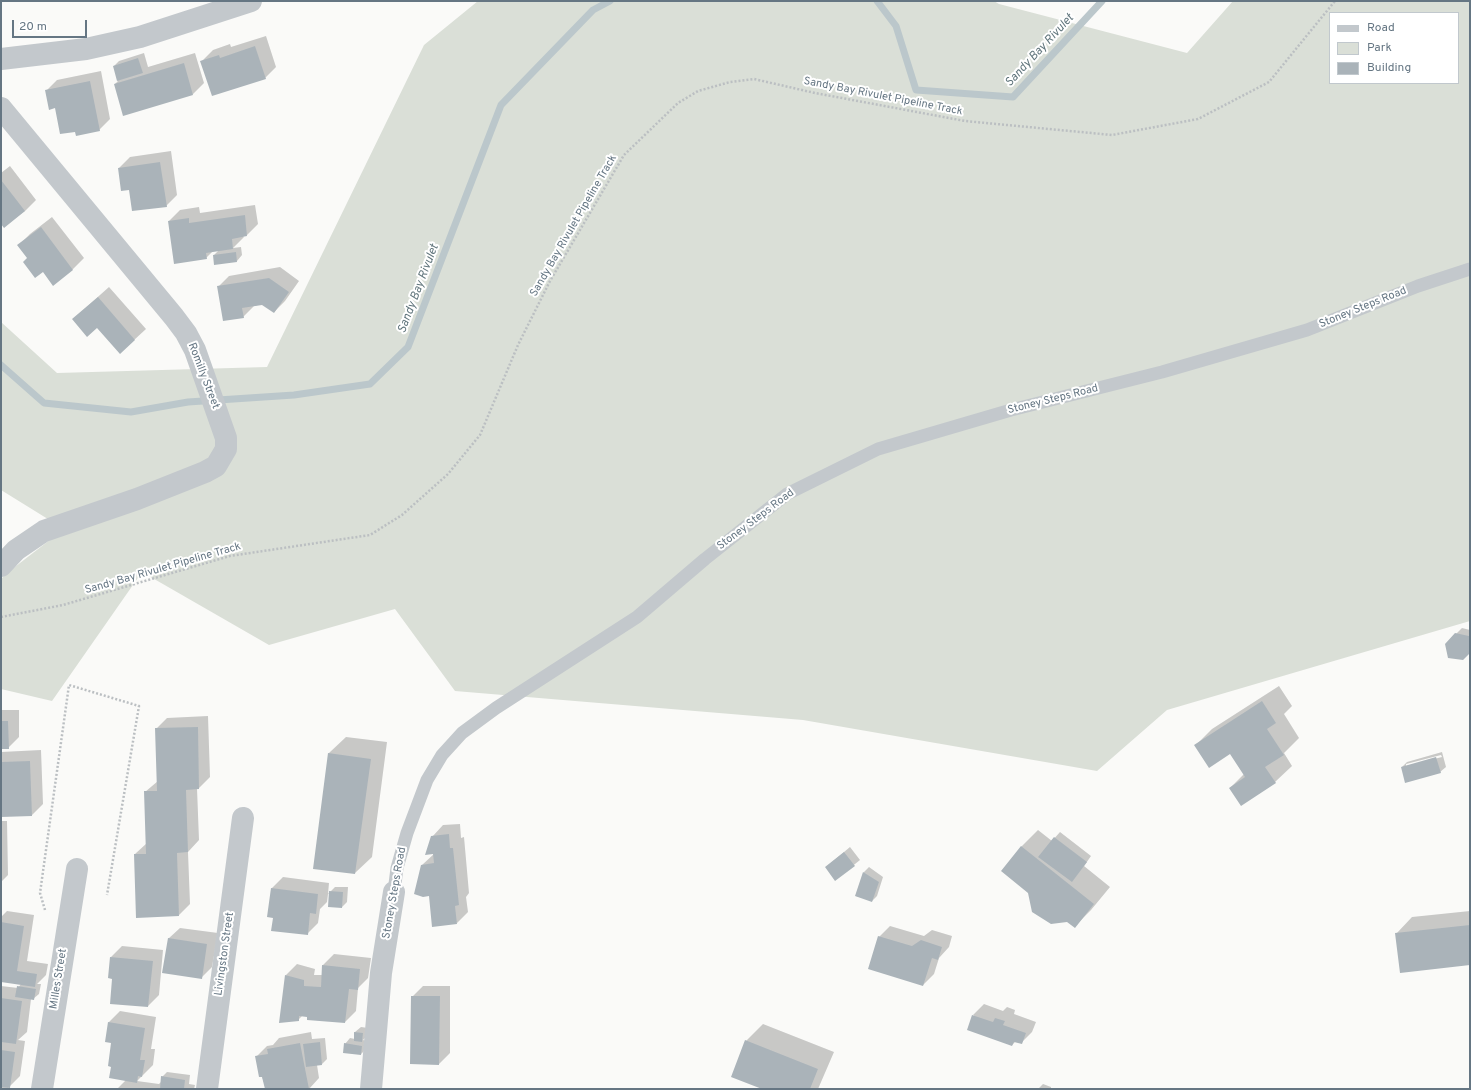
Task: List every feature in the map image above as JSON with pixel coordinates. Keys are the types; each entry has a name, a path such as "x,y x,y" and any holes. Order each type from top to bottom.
{"street":[{"path":"1,59 86,48 140,38 251,1"},
{"name":"Romilly Street","path":"1,108 186,333 195,350 226,438 226,449 216,466 205,472 137,499 44,531 16,550 1,566"},
{"name":"Livingston Street","path":"207,1089 243,818"},
{"name":"Milles Street","path":"42,1089 77,869"},
{"name":"Stoney Steps Road","path":"371,1089 381,973 394,892"}],"lane":[{"name":"Stoney Steps Road","path":"394,892 397,868 407,833 427,780 442,755 462,733 496,708 637,617 705,559 787,494 878,450 1011,410 1162,372 1307,330 1418,286 1470,269"}],"path":[{"name":"Sandy Bay Rivulet Pipeline Track","path":"2,617 63,606 230,556 370,534 402,515 448,474 480,436 518,345 550,281 624,155 678,103 698,91 730,82 754,79 815,93 965,121 1112,135 1198,119 1269,82 1335,1"},
{"path":"47,916 40,893 69,686 139,706 107,895"}],"green space":[{"path":"478,1 994,1 999,4 1187,53 1233,1 1470,1 1470,621 1167,710 1097,771 803,720 455,691 395,609 269,645 142,572 52,701 1,689 1,579 64,529 1,490 1,322 57,373 267,367 424,45"}],"building":[{"path":"255,46 266,79 212,96 200,61 219,55 220,58"},
{"path":"138,58 143,73 117,81 113,66"},
{"path":"184,63 193,95 123,116 114,84"},
{"path":"90,81 100,131 76,136 75,132 60,134 55,108 49,110 45,90"},
{"path":"160,162 167,207 132,211 129,190 121,191 118,168"},
{"path":"1,180 25,211 4,228 1,224"},
{"path":"245,215 247,236 232,239 233,249 206,253 207,259 174,264 168,221 189,218 189,223"},
{"path":"41,227 73,270 53,286 43,272 35,278 23,262 27,258 17,245"},
{"path":"236,252 237,262 214,265 213,255"},
{"path":"269,278 289,292 274,313 262,305 242,308 244,318 223,321 217,286"},
{"path":"98,297 135,340 120,354 97,328 87,337 72,319"},
{"path":"1455,633 1469,636 1470,653 1463,660 1448,658 1445,644"},
{"path":"1262,701 1276,723 1267,729 1284,755 1265,767 1276,783 1241,806 1229,788 1245,777 1230,754 1209,768 1194,745"},
{"path":"1,721 8,721 9,749 1,749"},
{"path":"198,727 199,789 186,790 188,852 177,853 179,916 136,918 134,854 146,854 144,791 157,791 155,728"},
{"path":"328,753 371,759 355,874 313,869"},
{"path":"1436,757 1441,773 1405,783 1401,767"},
{"path":"30,761 32,816 1,817 1,762"},
{"path":"449,834 450,848 453,848 459,905 455,906 457,924 432,927 429,896 423,897 414,894 421,865 434,863 433,854 425,855 431,836"},
{"path":"1054,837 1087,862 1072,882 1038,857"},
{"path":"1021,846 1094,904 1075,928 1067,922 1051,924 1032,912 1028,893 1001,871"},
{"path":"844,852 855,866 835,881 825,867"},
{"path":"863,872 879,882 872,902 855,896"},
{"path":"271,888 318,894 316,914 310,913 308,935 271,931 273,918 267,917"},
{"path":"329,891 343,892 342,908 328,907"},
{"path":"1,922 24,926 17,971 37,974 35,987 1,982"},
{"path":"1470,925 1470,965 1400,973 1395,933"},
{"path":"878,936 912,946 921,940 942,947 938,960 932,958 923,986 868,969"},
{"path":"168,938 207,944 202,979 162,973"},
{"path":"110,957 153,961 148,1007 110,1004 112,979 108,978"},
{"path":"322,965 360,969 358,990 349,989 345,1023 307,1020 307,1017 299,1016 299,1021 279,1023 285,975 304,980 304,986 321,987"},
{"path":"17,986 36,989 34,1000 15,997"},
{"path":"411,996 440,996 439,1065 410,1064"},
{"path":"1,998 22,1001 16,1044 1,1042"},
{"path":"972,1015 993,1022 995,1018 1005,1021 1003,1025 1026,1033 1022,1044 1014,1042 1012,1046 967,1030"},
{"path":"108,1022 145,1028 140,1060 145,1060 142,1077 138,1076 137,1083 109,1078 111,1067 108,1066 111,1043 105,1042"},
{"path":"354,1032 363,1033 362,1042 354,1041"},
{"path":"745,1040 818,1069 810,1089 762,1089 731,1077"},
{"path":"320,1042 322,1065 306,1067 303,1044"},
{"path":"300,1043 309,1089 265,1089 262,1077 259,1077 255,1056 268,1054 267,1049"},
{"path":"344,1043 362,1046 361,1055 343,1053"},
{"path":"1,1050 15,1052 10,1088 1,1087"},
{"path":"161,1076 185,1080 184,1089 160,1089"}],"waterway":[{"name":"Sandy Bay Rivulet","path":"1,365 44,403 131,412 188,402 294,395 370,384 408,347 501,105 593,10 610,1"},
{"name":"Sandy Bay Rivulet","path":"877,1 896,26 916,90 1013,97 1102,1"}]}
